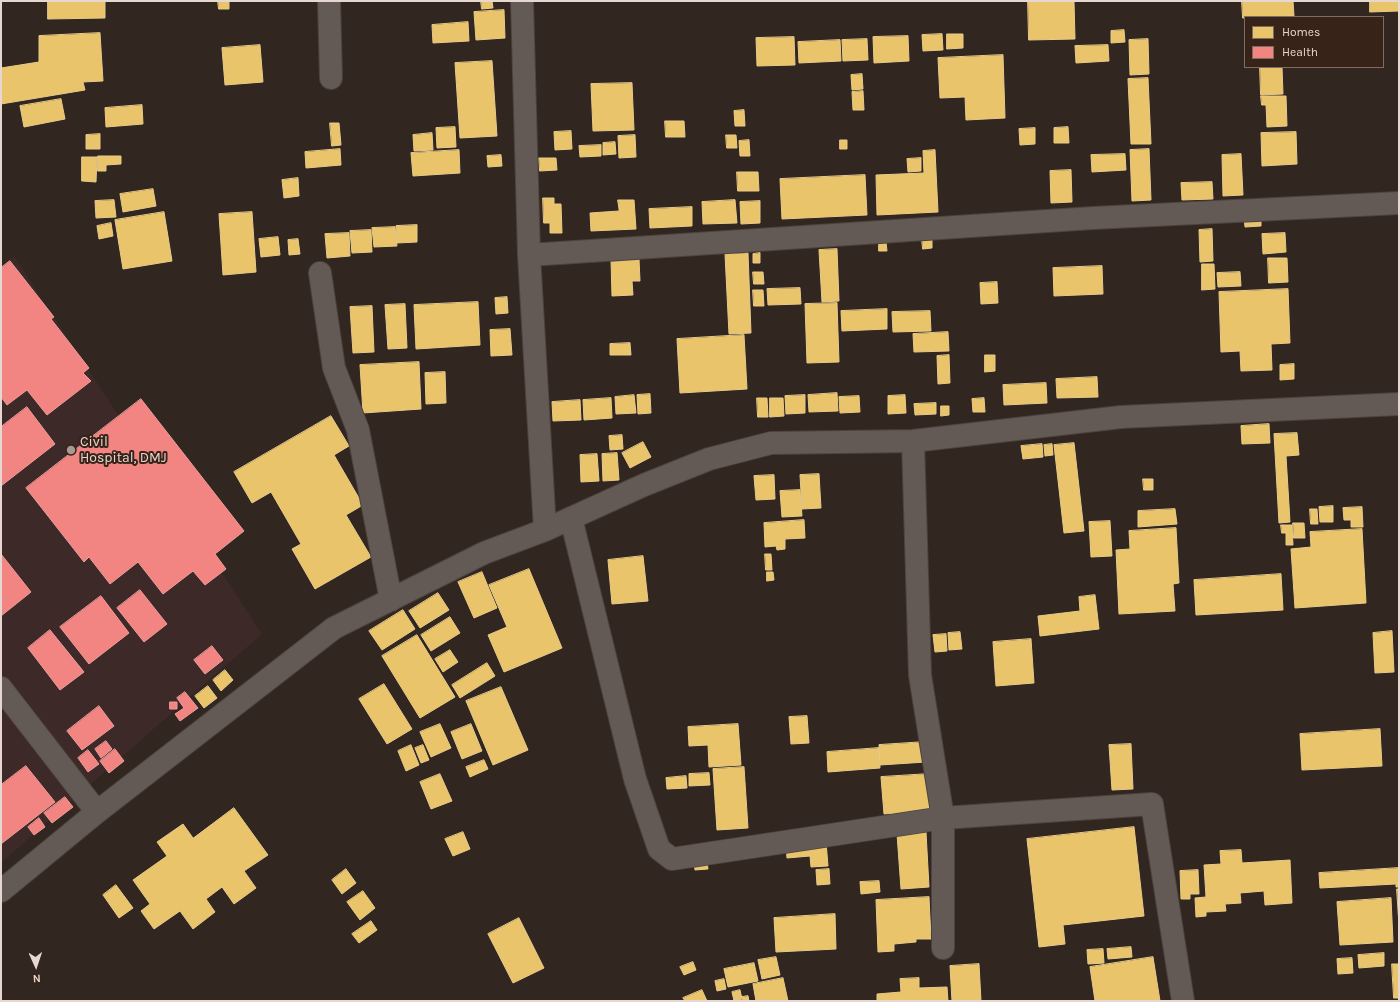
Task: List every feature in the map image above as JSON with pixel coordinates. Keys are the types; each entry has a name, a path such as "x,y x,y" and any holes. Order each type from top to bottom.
{"street":[{"path":"329,1 331,78"},
{"path":"522,1 529,255 545,530"},
{"path":"529,255 1093,218 1399,203"},
{"path":"320,273 334,368 358,430 391,600"},
{"path":"1,892 97,812 334,628 484,553 545,530 644,485 709,459 771,443 913,441 1121,417 1399,404"},
{"path":"913,441 920,675 943,818 944,948"},
{"path":"571,518 635,779 659,849 672,859 943,818 1152,804 1183,1001"},
{"path":"1,688 97,812"}],"shaded area":[{"name":"Civil Hospital, DMJ","path":"14,256 262,634 1,863 1,266"}],"building: Homes":[{"path":"48,1 105,1 105,18 48,19"},
{"path":"218,1 229,1 229,9 219,9"},
{"path":"481,1 492,1 493,8 482,9"},
{"path":"1028,1 1074,1 1075,39 1029,40"},
{"path":"1242,1 1293,1 1294,16 1244,16 1243,18"},
{"path":"1370,1 1399,1 1399,11 1370,12"},
{"path":"504,10 505,38 476,40 474,12"},
{"path":"468,22 469,41 433,43 432,25"},
{"path":"1124,30 1125,42 1111,43 1111,31"},
{"path":"100,33 103,81 83,82 85,90 1,104 1,68 39,62 39,36"},
{"path":"942,34 943,50 923,51 922,35"},
{"path":"947,34 963,34 963,48 947,49"},
{"path":"908,36 909,61 874,63 873,37"},
{"path":"794,37 795,65 757,66 756,38"},
{"path":"867,39 868,60 843,61 842,40"},
{"path":"1148,39 1149,74 1130,75 1129,40"},
{"path":"840,40 841,61 799,63 798,42"},
{"path":"260,45 263,82 225,85 222,48"},
{"path":"1108,45 1109,61 1076,63 1075,46"},
{"path":"1003,55 1005,118 966,120 965,97 940,98 938,58"},
{"path":"492,61 497,136 460,138 455,63"},
{"path":"1260,68 1282,68 1283,94 1261,95"},
{"path":"862,74 863,89 852,90 851,75"},
{"path":"1148,78 1151,144 1131,144 1128,79"},
{"path":"632,83 634,130 593,131 591,84"},
{"path":"863,91 864,110 853,110 852,92"},
{"path":"1261,96 1286,96 1287,126 1267,127 1266,105 1262,105"},
{"path":"61,99 65,119 24,127 20,106"},
{"path":"142,105 143,124 106,127 105,108"},
{"path":"744,110 745,126 735,126 734,111"},
{"path":"665,121 684,121 685,137 666,137"},
{"path":"330,123 339,123 341,145 332,146"},
{"path":"455,127 456,147 437,148 436,128"},
{"path":"1068,127 1069,143 1054,143 1054,128"},
{"path":"1035,128 1035,144 1020,145 1019,129"},
{"path":"571,131 572,149 555,150 554,132"},
{"path":"1296,132 1297,164 1262,166 1261,133"},
{"path":"432,133 433,150 414,151 413,135"},
{"path":"100,134 100,149 86,149 86,135"},
{"path":"635,135 636,157 619,158 618,136"},
{"path":"726,135 736,135 737,148 727,148"},
{"path":"749,140 750,156 740,156 739,141"},
{"path":"840,140 847,140 847,149 840,149"},
{"path":"615,142 616,154 603,155 603,143"},
{"path":"601,145 601,156 580,157 579,146"},
{"path":"340,149 341,165 306,168 305,152"},
{"path":"1149,149 1151,200 1132,201 1130,150"},
{"path":"459,150 460,173 413,176 411,153"},
{"path":"935,150 938,212 877,215 876,175 924,173 923,151"},
{"path":"1125,154 1126,170 1092,172 1091,155"},
{"path":"1241,154 1243,195 1223,196 1222,155"},
{"path":"501,155 502,166 488,167 487,156"},
{"path":"98,156 121,156 121,164 106,165 106,171 98,171"},
{"path":"82,157 97,157 96,182 82,181"},
{"path":"539,158 556,158 557,170 540,171"},
{"path":"921,158 921,171 908,172 907,159"},
{"path":"1071,170 1072,202 1051,203 1050,171"},
{"path":"737,172 758,172 759,191 738,191"},
{"path":"865,175 867,215 782,219 780,179"},
{"path":"298,178 299,196 284,198 282,180"},
{"path":"1212,182 1213,199 1182,200 1181,183"},
{"path":"153,189 156,206 123,212 120,194"},
{"path":"543,198 554,198 554,204 561,204 562,233 550,233 550,223 544,223"},
{"path":"114,200 116,217 96,218 95,201"},
{"path":"618,200 634,200 636,229 591,231 590,213 619,211"},
{"path":"735,200 737,223 703,224 702,202"},
{"path":"760,201 760,223 741,224 740,202"},
{"path":"692,207 692,226 650,228 649,209"},
{"path":"164,212 172,261 123,269 115,220"},
{"path":"252,212 256,272 223,275 219,214"},
{"path":"1261,216 1261,226 1245,227 1244,217"},
{"path":"111,223 113,236 99,239 97,226"},
{"path":"417,225 417,242 397,243 396,226"},
{"path":"395,227 397,246 374,247 372,228"},
{"path":"1212,229 1213,261 1200,262 1199,230"},
{"path":"371,230 372,252 352,253 350,231"},
{"path":"349,233 350,256 327,258 325,234"},
{"path":"1285,233 1286,252 1263,254 1262,234"},
{"path":"278,237 280,255 261,257 259,239"},
{"path":"298,239 300,254 289,255 288,240"},
{"path":"922,239 932,239 932,248 923,249"},
{"path":"879,242 886,242 887,251 879,251"},
{"path":"837,249 839,301 822,302 819,250"},
{"path":"748,253 751,333 729,334 725,254"},
{"path":"760,253 760,263 753,263 753,254"},
{"path":"1268,258 1287,258 1288,282 1269,283"},
{"path":"639,259 640,281 632,281 633,295 612,296 611,260"},
{"path":"1202,264 1214,264 1215,289 1202,290"},
{"path":"1102,266 1103,294 1054,296 1053,268"},
{"path":"753,272 763,272 764,284 754,284"},
{"path":"1240,272 1241,286 1218,287 1217,273"},
{"path":"997,282 998,303 981,304 980,283"},
{"path":"800,288 801,304 768,305 767,289"},
{"path":"1288,289 1290,343 1271,344 1272,370 1241,371 1240,351 1221,352 1219,292"},
{"path":"753,290 763,290 764,306 754,306"},
{"path":"507,297 508,313 496,314 495,298"},
{"path":"478,302 480,345 416,349 414,305"},
{"path":"837,303 839,362 807,363 805,304"},
{"path":"405,304 407,348 388,349 385,305"},
{"path":"372,306 374,352 353,353 350,307"},
{"path":"887,309 887,329 842,331 841,311"},
{"path":"930,311 931,331 893,332 892,312"},
{"path":"510,329 512,355 491,356 490,330"},
{"path":"948,332 949,351 914,352 913,334"},
{"path":"744,335 747,389 680,393 677,339"},
{"path":"630,343 631,355 610,355 610,344"},
{"path":"949,355 950,383 938,384 937,356"},
{"path":"985,355 995,355 995,371 985,372"},
{"path":"419,362 421,409 363,413 360,365"},
{"path":"1294,364 1294,379 1280,380 1280,365"},
{"path":"445,372 446,403 426,404 425,373"},
{"path":"1097,377 1098,397 1057,398 1056,379"},
{"path":"1046,383 1047,403 1004,405 1003,385"},
{"path":"837,393 838,411 809,412 808,395"},
{"path":"650,394 651,413 638,414 637,395"},
{"path":"634,395 636,413 616,414 615,397"},
{"path":"805,395 805,413 786,414 785,396"},
{"path":"905,395 906,413 888,414 888,396"},
{"path":"859,396 860,412 840,413 839,397"},
{"path":"611,398 612,418 584,420 583,400"},
{"path":"757,398 767,398 768,417 758,417"},
{"path":"770,398 783,398 784,416 770,417"},
{"path":"984,398 985,412 973,412 972,399"},
{"path":"580,400 581,420 553,421 552,402"},
{"path":"936,403 936,414 915,415 914,404"},
{"path":"941,406 949,406 949,415 941,416"},
{"path":"331,416 349,446 334,455 363,505 346,515 371,557 315,589 292,549 301,544 271,492 252,503 234,472"},
{"path":"1269,424 1270,443 1242,444 1241,426"},
{"path":"1297,433 1299,455 1286,456 1290,522 1279,523 1274,434"},
{"path":"622,435 623,449 610,450 609,436"},
{"path":"643,442 651,457 630,468 622,453"},
{"path":"1074,443 1084,531 1064,533 1054,445"},
{"path":"1042,444 1043,457 1023,459 1021,446"},
{"path":"1052,444 1053,455 1045,456 1044,445"},
{"path":"617,453 619,480 603,481 602,454"},
{"path":"597,454 599,481 581,482 580,455"},
{"path":"819,474 821,508 802,509 800,475"},
{"path":"774,475 775,499 756,500 754,476"},
{"path":"1143,479 1153,479 1153,490 1144,490"},
{"path":"800,490 802,516 782,517 780,491"},
{"path":"1333,506 1333,522 1320,522 1319,507"},
{"path":"1362,507 1363,527 1351,527 1351,520 1344,520 1343,508"},
{"path":"1175,509 1177,524 1138,527 1138,511"},
{"path":"1310,509 1317,509 1318,524 1311,524"},
{"path":"804,520 805,538 785,539 785,549 777,550 776,546 765,547 764,523"},
{"path":"1110,521 1112,556 1091,557 1089,522"},
{"path":"1293,523 1304,523 1305,538 1294,538"},
{"path":"1281,525 1292,525 1293,545 1286,545 1286,533 1282,533"},
{"path":"1176,528 1179,583 1173,584 1175,611 1119,614 1116,550 1130,549 1129,531"},
{"path":"1362,529 1366,603 1295,608 1291,549 1311,547 1310,532"},
{"path":"765,554 771,554 772,570 766,570"},
{"path":"643,556 648,601 612,604 608,560"},
{"path":"529,569 562,648 504,672 488,635 507,627 489,585"},
{"path":"482,572 497,608 474,618 458,582"},
{"path":"767,572 773,572 774,580 767,581"},
{"path":"1281,574 1283,610 1196,615 1194,580"},
{"path":"438,593 449,610 420,628 409,611"},
{"path":"1095,595 1099,629 1040,636 1038,616 1080,611 1079,597"},
{"path":"403,610 415,629 382,650 369,631"},
{"path":"450,617 460,633 431,651 421,635"},
{"path":"1392,631 1394,672 1375,673 1373,633"},
{"path":"960,632 962,649 949,650 948,633"},
{"path":"946,634 947,651 935,652 933,635"},
{"path":"417,635 455,697 420,718 382,656"},
{"path":"1031,639 1034,683 996,686 993,642"},
{"path":"450,650 458,662 443,672 435,659"},
{"path":"487,663 495,676 460,698 452,685"},
{"path":"225,670 233,680 221,691 213,680"},
{"path":"384,684 412,729 387,744 359,699"},
{"path":"208,686 217,698 204,708 195,696"},
{"path":"501,687 528,750 493,765 466,701"},
{"path":"807,716 809,743 791,744 789,717"},
{"path":"440,724 451,748 431,757 420,732"},
{"path":"471,724 482,751 462,759 451,732"},
{"path":"738,724 741,765 709,767 708,745 689,746 688,727"},
{"path":"1380,729 1382,766 1302,770 1300,734"},
{"path":"925,742 926,762 880,765 879,745"},
{"path":"1131,744 1133,789 1112,790 1109,745"},
{"path":"411,745 419,765 406,771 398,751"},
{"path":"423,745 429,760 421,763 415,748"},
{"path":"879,748 880,768 828,772 827,752"},
{"path":"484,760 488,769 470,777 466,767"},
{"path":"744,767 748,828 717,830 713,769"},
{"path":"709,773 710,785 689,786 689,774"},
{"path":"440,774 452,801 431,809 420,782"},
{"path":"929,774 931,811 884,814 881,777"},
{"path":"686,776 687,788 667,789 666,778"},
{"path":"234,808 268,855 244,871 256,888 234,904 222,887 206,899 215,912 193,929 180,911 154,929 141,911 150,904 133,880 167,856 157,842 183,824 193,838"},
{"path":"1134,827 1144,916 1063,925 1065,944 1039,947 1027,839"},
{"path":"463,832 470,849 453,856 445,839"},
{"path":"926,832 929,887 901,889 897,834"},
{"path":"826,842 828,866 811,867 810,856 787,858 786,845"},
{"path":"1241,850 1242,863 1290,860 1292,903 1265,905 1264,891 1240,893 1241,903 1225,904 1226,911 1206,912 1206,916 1196,917 1195,898 1206,897 1204,865 1221,864 1220,851"},
{"path":"707,861 708,869 695,870 694,863"},
{"path":"1399,868 1399,887 1396,887 1396,884 1320,888 1319,873"},
{"path":"346,869 356,883 342,894 332,880"},
{"path":"829,869 830,884 817,885 816,870"},
{"path":"1198,870 1199,894 1190,894 1190,899 1181,899 1180,871"},
{"path":"879,881 880,892 861,894 860,882"},
{"path":"116,885 133,908 119,918 103,895"},
{"path":"1397,889 1399,889 1399,925"},
{"path":"363,891 375,908 360,920 347,902"},
{"path":"929,897 931,939 916,939 916,942 894,944 894,951 878,952 876,900"},
{"path":"1391,898 1393,942 1340,945 1337,902"},
{"path":"835,914 836,949 776,952 774,918"},
{"path":"519,918 544,968 513,983 488,934"},
{"path":"371,921 377,930 359,943 352,934"},
{"path":"1131,947 1132,957 1108,959 1107,949"},
{"path":"1103,949 1104,963 1088,964 1087,950"},
{"path":"1384,953 1384,966 1359,968 1358,955"},
{"path":"776,957 780,975 762,979 758,960"},
{"path":"1153,957 1160,1001 1095,1001 1090,967"},
{"path":"1352,958 1353,973 1338,974 1337,959"},
{"path":"693,962 696,970 684,975 680,967"},
{"path":"754,963 758,981 728,987 724,969"},
{"path":"979,964 981,1001 952,1001 950,966"},
{"path":"1392,964 1399,964 1399,998 1394,998"},
{"path":"783,978 788,1001 756,1001 753,984"},
{"path":"919,978 919,988 947,987 948,1001 877,1001 877,994 901,992 900,979"},
{"path":"724,979 726,989 717,991 715,981"},
{"path":"702,990 707,1001 685,1001 683,998"},
{"path":"740,990 742,999 734,1001 732,992"},
{"path":"748,996 749,1001 743,1001 742,997"}],"building: Health":[{"path":"10,261 54,317 51,319 89,368 83,373 91,381 47,415 27,390 7,405 1,397 1,268"},
{"path":"141,399 244,531 215,554 226,569 205,585 193,571 163,594 138,562 110,584 89,557 84,562 26,488"},
{"path":"27,407 55,444 1,486 1,427"},
{"path":"1,554 31,592 1,616"},
{"path":"140,590 167,624 144,642 117,608"},
{"path":"101,596 129,633 89,664 60,627"},
{"path":"50,630 84,672 60,690 28,648"},
{"path":"212,646 223,660 205,674 194,660"},
{"path":"185,692 198,708 180,721 175,714 184,708 177,698"},
{"path":"170,702 177,702 177,709 170,709"},
{"path":"99,706 114,726 82,750 67,731"},
{"path":"106,741 112,749 101,758 95,749"},
{"path":"115,749 124,761 109,773 100,761"},
{"path":"88,750 99,764 88,772 78,758"},
{"path":"26,766 55,802 1,844 1,785"},
{"path":"65,797 73,807 52,823 44,813"},
{"path":"39,818 45,827 34,835 28,827"}],"place":[{"name":"Civil Hospital, DMJ","path":"71,450"}]}
